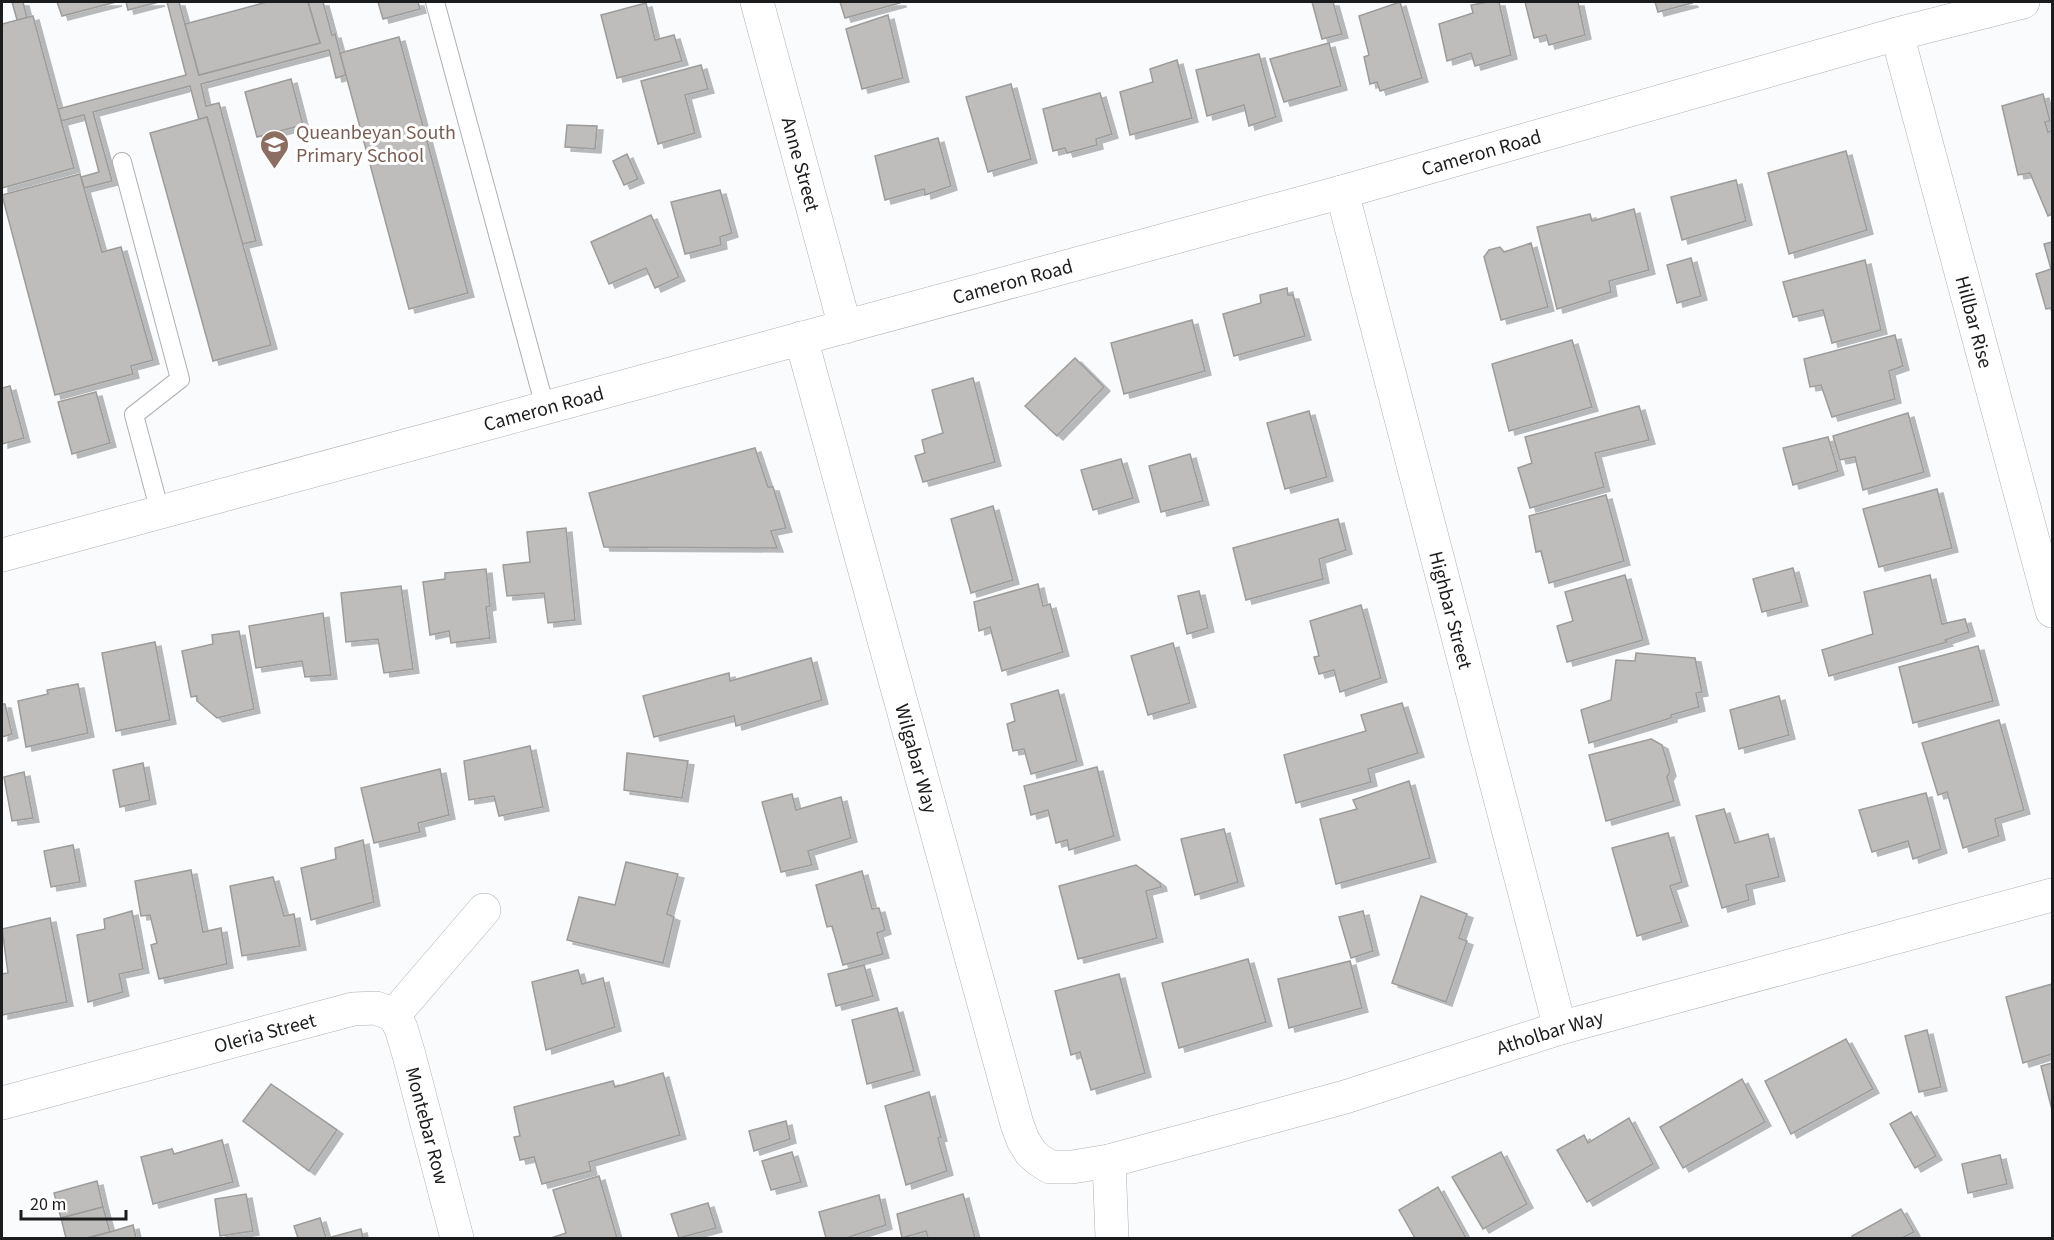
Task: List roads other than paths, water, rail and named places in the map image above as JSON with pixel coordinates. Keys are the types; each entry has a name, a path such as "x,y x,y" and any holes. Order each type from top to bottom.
{"street":[{"name":"Anne Street","path":"757,2 845,327"},
{"name":"Cameron Road","path":"2,555 1342,192 1897,34 2023,2"},
{"name":"Hillbar Rise","path":"1897,34 2052,611"},
{"name":"Highbar Street","path":"1342,192 1560,1029"},
{"name":"Wilgabar Way","path":"801,338 1017,1124 1023,1140 1032,1153 1050,1167"},
{"name":"Atholbar Way","path":"1050,1167 1072,1167 1109,1161 1334,1100 1560,1029 2052,895"},
{"path":"394,1015 484,910"},
{"name":"Oleria Street","path":"2,1103 353,1009 376,1008 394,1015"},
{"name":"Montebar Row","path":"394,1015 401,1028 409,1055 457,1239"},
{"path":"1109,1161 1112,1239"}],"lane":[{"path":"435,2 545,407"},
{"path":"122,162 180,380 134,415 160,512"}],"place":[{"name":"Queanbeyan South Primary School","path":"275,170"}]}
